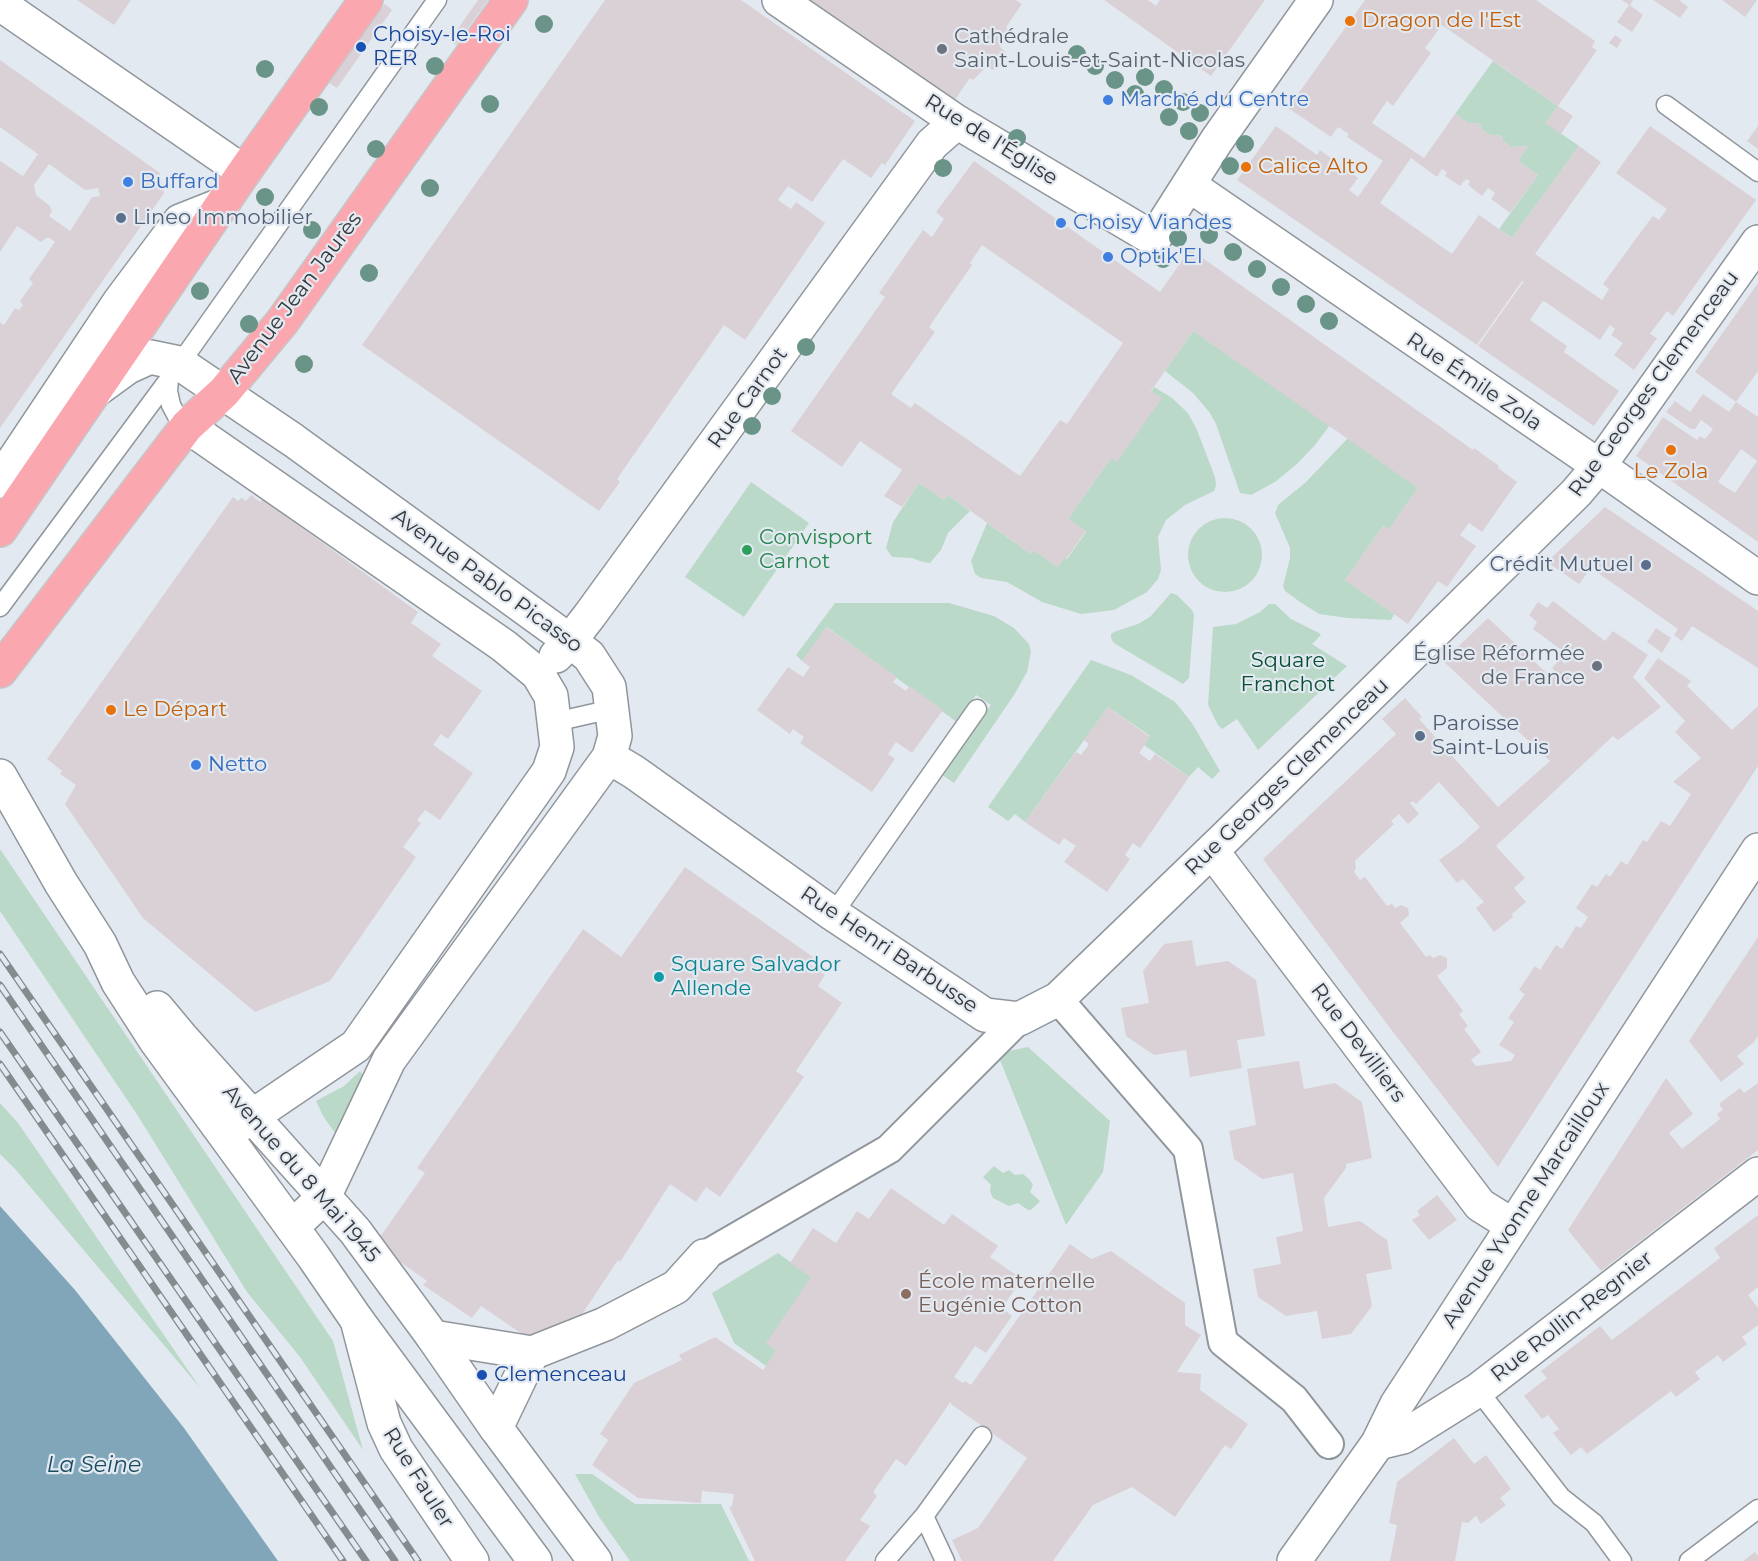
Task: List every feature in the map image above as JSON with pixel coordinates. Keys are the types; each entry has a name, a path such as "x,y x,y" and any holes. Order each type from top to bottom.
{"main road":[{"path":"0,530 244,172 366,0"},
{"name":"Avenue Jean Jaurès","path":"0,671 187,426 224,392 282,322 511,0"}],"street":[{"name":"Rue de l'Église","path":"779,0 957,123 1154,239 1189,185"},
{"path":"1189,185 1217,140 1316,0"},
{"path":"0,4 244,172"},
{"name":"Rue Carnot","path":"538,674 570,641 932,144 957,123"},
{"name":"Rue Émile Zola","path":"1189,185 1758,578"},
{"path":"0,482 120,301 180,221 223,204"},
{"name":"Rue Georges Clemenceau","path":"1058,999 1576,493 1599,466 1758,243"},
{"name":"Avenue Pablo Picasso","path":"94,392 128,367 150,357 174,371 224,392 570,641 589,656 609,687 615,735 609,757 389,1060 324,1197"},
{"name":"Avenue Pablo Picasso","path":"187,426 504,646 538,674 551,696 557,747 549,771 356,1046 225,1136"},
{"name":"Rue Henri Barbusse","path":"609,757 634,772 833,914 985,1015 1020,1019"},
{"name":"Avenue du 8 Mai 1945","path":"0,776 61,882 100,944 118,982 156,1041 357,1320 535,1561"},
{"name":"Rue Devilliers","path":"1212,850 1480,1206 1512,1225"},
{"name":"Avenue Yvonne Marcailloux","path":"1294,1561 1378,1443 1397,1404 1758,850"},
{"name":"Avenue du 8 Mai 1945","path":"100,944 128,971 182,1038 354,1231 595,1561"},
{"path":"433,1337 532,1353 605,1324 676,1287 704,1256 889,1149 1020,1019 1058,999 1188,1149 1223,1342 1294,1399 1329,1444"},
{"name":"Rue Rollin-Regnier","path":"1378,1443 1403,1437 1478,1390 1758,1174"},
{"path":"292,1227 324,1197"},
{"name":"Rue Fauler","path":"357,1320 384,1423 396,1449 472,1561"},
{"path":"496,1428 532,1353"}],"lane":[{"path":"0,606 174,371 437,0"},
{"path":"1666,105 1758,172"},
{"name":"Avenue Pablo Picasso","path":"174,371 168,392 171,405 178,418 187,426"},
{"path":"555,722 612,709"},
{"path":"833,914 977,709"},
{"path":"1478,1390 1561,1497 1594,1523 1622,1561"},
{"path":"885,1561 924,1516 982,1437"},
{"path":"1689,1561 1758,1509"},
{"path":"924,1516 945,1561"}],"green space":[{"path":"1493,61 1558,106 1546,123 1579,146 1512,238 1499,229 1538,175 1518,161 1528,146 1511,147 1502,140 1503,137 1490,135 1480,128 1482,124 1468,123 1455,114"},
{"path":"1193,331 1330,425 1297,464 1275,482 1251,495 1240,493 1210,413 1193,393 1165,371"},
{"path":"1154,387 1172,398 1188,413 1197,430 1215,477 1216,486 1214,491 1185,505 1166,520 1158,537 1161,570 1158,579 1147,592 1114,610 1081,614 1042,602 1007,582 981,578 975,574 971,561 987,523 1031,554 1033,550 1058,567 1064,558 1067,559 1086,532 1068,519 1111,458 1116,461"},
{"path":"1348,438 1418,488 1389,529 1383,526 1345,580 1394,614 1391,620 1319,614 1285,591 1283,586 1290,558 1290,548 1275,513 1278,505 1305,483"},
{"name":"Convisport Carnot","path":"751,482 809,523 744,617 685,577"},
{"path":"919,483 944,500 948,495 970,511 948,533 941,550 930,563 912,558 892,557 886,548 893,522"},
{"path":"1218,518 1232,518 1246,524 1256,534 1262,548 1260,569 1246,586 1232,592 1218,592 1204,586 1194,576 1188,562 1188,548 1194,534 1204,524"},
{"path":"1171,593 1177,595 1194,615 1189,678 1183,684 1117,645 1111,638 1114,632 1138,624 1150,617"},
{"path":"835,603 949,603 994,616 1014,628 1029,644 1031,652 1027,672 954,783 942,775 991,705 976,695 958,723 827,627 802,661 796,655"},
{"name":"Square Franchot","path":"1269,604 1275,604 1291,619 1319,633 1321,635 1312,644 1347,666 1258,750 1237,719 1222,729 1208,705 1213,627 1236,624 1260,612"},
{"path":"1091,660 1131,675 1175,702 1192,723 1220,771 1212,779 1198,767 1189,777 1144,745 1150,736 1108,707 1025,822 1015,814 1008,821 988,807"},
{"path":"0,849 333,1341 363,1450 300,1357 247,1292 138,1116 0,911"},
{"path":"1028,1047 1110,1121 1103,1172 1066,1225 1000,1060 1009,1051"},
{"path":"360,1071 366,1079 354,1096 335,1133 316,1101 344,1086"},
{"path":"0,1103 18,1123 201,1389 0,1154"},
{"path":"994,1166 1003,1173 1009,1170 1015,1175 1023,1174 1033,1185 1030,1192 1040,1201 1028,1210 1018,1203 1009,1206 993,1198 990,1191 991,1185 983,1177"},
{"path":"778,1253 811,1277 783,1344 766,1366 734,1343 712,1293"},
{"path":"575,1474 592,1474 635,1504 721,1504 749,1561 630,1561 599,1517"}],"water":[{"name":"La Seine","path":"0,1206 75,1290 184,1428 278,1561 0,1561"}],"building":[{"path":"77,0 131,0 114,25"},
{"name":"Choisy-le-Roi RER","path":"478,0 488,0 456,45 450,40"},
{"path":"605,0 741,0 915,121 885,165 882,163 871,178 843,159 812,202 788,186 778,200 791,209 796,202 825,223 745,340 724,325 617,479 620,482 599,511 362,345"},
{"name":"Cathédrale Saint-Louis-et-Saint-Nicolas","path":"800,0 1016,0 1022,4 1006,27 1009,30 1000,47 1006,52 993,70 986,67 973,80 970,78 954,101 820,7 817,12"},
{"path":"1104,0 1148,0 1156,6 1160,0 1265,0 1211,76"},
{"path":"1365,0 1536,0 1595,41 1592,47 1597,50 1558,106 1442,25 1425,48 1431,53 1393,106 1387,101 1372,123 1424,158 1455,114 1468,123 1482,124 1480,128 1490,135 1503,137 1502,140 1511,147 1529,146 1518,161 1538,175 1510,213 1491,199 1495,193 1488,188 1482,196 1468,185 1470,181 1466,179 1460,186 1445,176 1447,172 1442,169 1437,177 1411,158 1380,203 1452,254 1479,215 1512,238 1579,146 1601,162 1535,254 1602,300 1609,289 1603,284 1653,216 1659,220 1667,209 1616,173 1650,126 1756,200 1673,316 1667,311 1650,334 1657,338 1634,370 1614,355 1623,343 1611,335 1615,329 1610,325 1600,340 1544,301 1542,302 1530,320 1567,346 1564,352 1619,391 1594,426 1478,346 1524,281 1477,345 1237,180 1276,126 1317,155 1320,150 1358,178 1349,190 1358,197 1383,161 1347,137 1349,134 1338,127 1331,137 1288,108"},
{"path":"1622,0 1633,0 1630,5 1643,15 1632,32 1617,22 1629,5"},
{"path":"1653,0 1679,0 1688,7 1680,18"},
{"path":"1722,0 1757,0 1745,17"},
{"name":"Choisy-le-Roi RER","path":"385,4 392,10 337,88 329,83"},
{"path":"1615,35 1622,40 1617,48 1609,43"},
{"path":"0,60 160,173 164,193 0,428 0,322 4,325 15,308 19,310 23,305 20,301 33,283 29,279 55,242 48,237 41,242 17,226 0,252 0,161 23,176 38,154 0,127","holes":["49,164 85,190 98,188 100,196 92,197 70,231 49,216 52,211 50,206 36,195 34,185"]},
{"path":"1558,106 1573,116 1561,134 1545,123"},
{"path":"1758,126 1758,149 1747,141"},
{"path":"974,161 1160,292 1190,249 1473,450 1474,448 1517,482 1482,532 1469,523 1460,535 1476,546 1447,587 1438,581 1408,624 1345,580 1383,526 1389,529 1418,488 1193,331 1151,391 1162,398 1117,462 1111,458 1068,519 1086,531 1058,567 1033,550 1031,554 948,495 944,500 919,483 902,507 884,496 902,470 860,441 842,467 791,431 885,297 879,293 923,230 932,237 944,219 936,212","holes":["982,245 1123,343 1067,424 1060,420 1020,476 915,403 911,408 891,394 935,332 929,327 972,265 970,263"]},
{"path":"1758,283 1758,371 1736,402 1695,372"},
{"path":"1703,394 1729,412 1736,402 1758,417 1758,542 1636,456 1663,417 1697,440 1700,436 1705,439 1713,429 1701,420 1695,429 1691,429 1666,412 1675,401 1690,412","holes":["1741,449 1757,461 1735,493 1718,482"]},
{"name":"Netto","path":"251,495 260,502 262,499 418,612 411,623 441,644 432,656 482,691 448,739 441,734 433,745 473,773 440,820 425,810 417,820 421,823 403,847 416,857 330,981 255,1012 143,918 65,804 76,785 60,774 62,771 47,759 233,497 238,501 241,498 246,501"},
{"path":"1605,507 1758,611 1758,668 1692,626 1682,641 1674,635 1678,629 1591,568 1579,584 1547,562"},
{"path":"1553,601 1605,641 1613,631 1648,655 1633,677 1661,707 1618,740 1613,736 1496,846 1525,878 1514,888 1526,902 1512,914 1513,917 1494,932 1476,908 1484,902 1463,879 1457,883 1439,860 1480,827 1439,782 1416,804 1413,801 1410,803 1419,814 1408,824 1399,814 1391,821 1394,824 1355,861 1354,872 1360,880 1365,877 1387,906 1392,904 1395,908 1401,905 1408,908 1409,915 1400,923 1426,957 1430,955 1433,958 1440,955 1447,958 1447,968 1437,976 1463,1011 1459,1014 1468,1026 1464,1029 1481,1052 1471,1060 1476,1066 1511,1061 1515,1055 1499,1045 1514,1022 1508,1018 1525,994 1519,990 1535,966 1540,970 1556,945 1562,949 1576,926 1581,928 1588,917 1576,908 1592,884 1597,887 1606,874 1610,877 1621,861 1627,865 1643,840 1647,842 1661,821 1670,826 1691,794 1673,782 1701,758 1675,732 1685,721 1644,678 1658,658 1691,681 1687,686 1732,730 1758,706 1758,766 1498,1167 1263,859 1396,734 1382,719 1405,698 1422,717 1419,719 1498,807 1550,761 1443,661 1488,618 1552,678 1557,673 1552,668 1560,659 1565,664 1571,657 1533,629 1537,622 1529,615 1538,602 1547,608"},
{"path":"826,627 897,677 893,682 906,691 909,686 943,710 912,753 896,742 888,754 895,759 872,792 800,743 804,737 793,729 790,734 757,710 788,667 803,677 810,667 802,661"},
{"path":"1656,628 1671,638 1662,653 1647,642"},
{"path":"1108,707 1150,737 1139,753 1150,761 1155,754 1189,777 1140,848 1133,843 1125,855 1130,859 1107,892 1064,862 1076,846 1064,838 1059,845 1025,822 1076,752 1081,755 1089,744 1084,740"},
{"path":"685,867 813,957 809,964 825,975 818,986 842,1003 796,1071 804,1077 720,1197 706,1187 696,1202 670,1184 620,1262 618,1260 571,1331 534,1342 481,1306 472,1318 423,1285 427,1281 375,1244 425,1173 417,1168 583,929 621,957"},
{"path":"1758,937 1758,1036 1737,1056 1744,1064 1721,1082 1689,1041"},
{"path":"1192,940 1196,966 1228,961 1256,980 1265,1036 1237,1040 1242,1068 1190,1077 1186,1050 1154,1055 1126,1036 1121,1008 1149,1003 1143,971 1164,944"},
{"path":"1299,1061 1304,1089 1335,1083 1362,1102 1372,1158 1346,1164 1346,1168 1324,1198 1328,1227 1360,1221 1387,1240 1392,1269 1366,1274 1372,1306 1351,1334 1322,1339 1317,1311 1286,1316 1258,1297 1253,1269 1281,1264 1276,1237 1303,1231 1293,1173 1262,1179 1234,1159 1229,1131 1256,1125 1247,1069"},
{"path":"1666,1078 1693,1114 1669,1133 1682,1149 1720,1119 1717,1114 1723,1110 1719,1104 1740,1088 1744,1093 1758,1083 1758,1150 1601,1271 1568,1230"},
{"path":"891,1188 944,1225 952,1214 998,1246 990,1257 1022,1279 1002,1308 1012,1316 986,1353 975,1346 954,1377 963,1383 965,1381 971,1385 1070,1244 1091,1259 1111,1251 1185,1303 1185,1325 1201,1335 1177,1372 1201,1374 1200,1390 1248,1424 1231,1449 1225,1445 1175,1517 1132,1487 1093,1505 1053,1561 962,1561 952,1540 978,1528 1027,1458 951,1404 951,1401 906,1466 896,1459 873,1492 877,1496 860,1520 870,1526 845,1561 755,1561 729,1507 732,1506 734,1494 702,1491 701,1503 638,1498 592,1465 608,1440 600,1434 634,1383 682,1360 679,1355 715,1337 763,1370 776,1351 766,1343 811,1277 790,1263 813,1228 836,1243 857,1211 869,1219"},
{"path":"1437,1195 1457,1220 1429,1240 1412,1220 1420,1215 1417,1211"},
{"path":"1758,1215 1758,1287 1748,1295 1758,1308 1758,1325 1742,1337 1747,1344 1723,1362 1718,1355 1695,1372 1700,1379 1676,1397 1671,1391 1587,1454 1581,1447 1571,1455 1553,1433 1559,1429 1548,1415 1542,1419 1524,1396 1547,1378 1541,1371 1600,1326 1612,1340 1720,1258 1714,1248"},
{"path":"1454,1438 1474,1464 1486,1455 1511,1489 1500,1498 1506,1505 1481,1524 1476,1516 1468,1523 1462,1522 1455,1561 1390,1561 1397,1525 1389,1523 1397,1482"},
{"path":"1755,1552 1758,1561 1743,1561"}],"railway":[{"path":"0,954 418,1561"},
{"path":"0,985 395,1561"},
{"path":"0,1032 366,1561"},
{"path":"0,1064 343,1561"}],"place":[{"name":"Dragon de l'Est","path":"1350,21"},
{"name":"Choisy-le-Roi RER","path":"361,47"},
{"name":"Cathédrale Saint-Louis-et-Saint-Nicolas","path":"942,49"},
{"name":"Marché du Centre","path":"1108,100"},
{"name":"Calice Alto","path":"1246,167"},
{"name":"Buffard","path":"128,182"},
{"name":"Lineo Immobilier","path":"121,218"},
{"name":"Choisy Viandes","path":"1061,223"},
{"name":"Optik'El","path":"1108,257"},
{"name":"Le Zola","path":"1671,450"},
{"name":"Convisport Carnot","path":"747,550"},
{"name":"Crédit Mutuel","path":"1646,565"},
{"name":"Église Réformée de France","path":"1597,666"},
{"name":"Le Départ","path":"111,710"},
{"name":"Paroisse Saint-Louis","path":"1420,736"},
{"name":"Netto","path":"196,765"},
{"name":"Square Salvador Allende","path":"659,977"},
{"name":"École maternelle Eugénie Cotton","path":"906,1294"},
{"name":"Clemenceau","path":"482,1375"}]}
